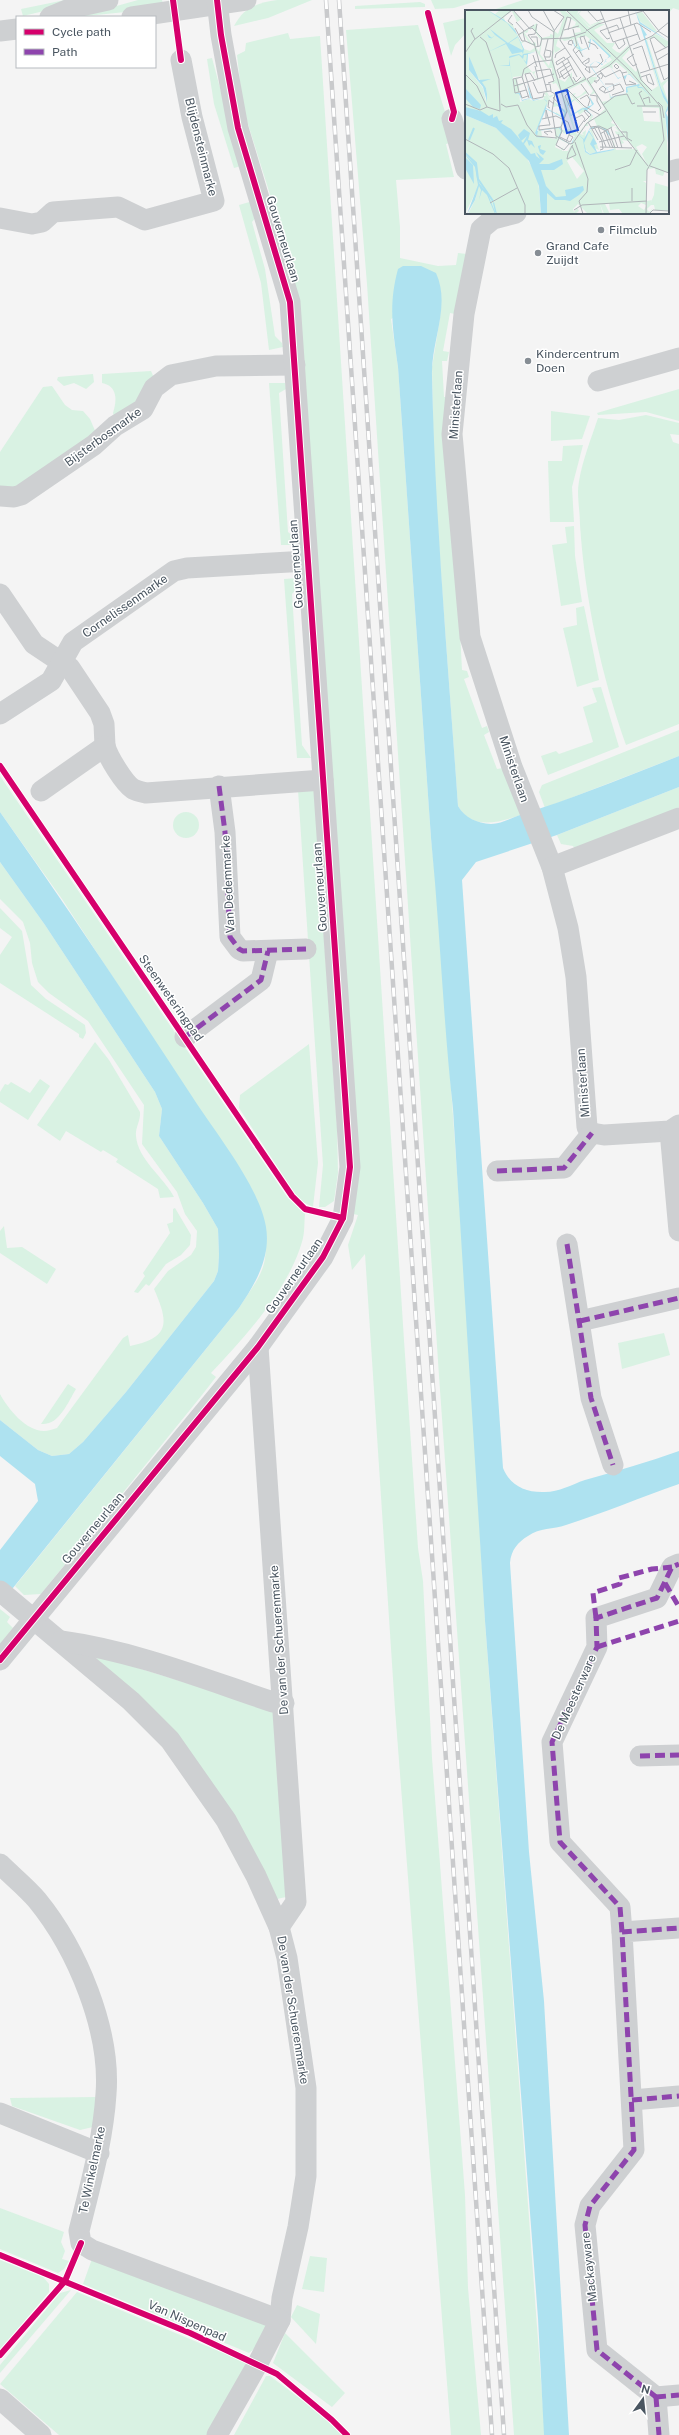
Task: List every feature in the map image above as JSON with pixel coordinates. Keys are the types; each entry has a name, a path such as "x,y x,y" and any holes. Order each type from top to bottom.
{"street":[{"path":"52,16 72,8 108,0"},
{"path":"138,16 217,2 246,0"},
{"name":"Gouverneurlaan","path":"0,1660 258,1347 332,1242 343,1218 350,1168 290,302 238,128 221,35 217,2"},
{"path":"0,31 16,29"},
{"name":"Blijdensteinmarke","path":"0,218 32,224 42,222 53,212 118,207 144,220 214,202 192,117 181,60"},
{"path":"452,119 465,165"},
{"path":"669,172 679,170"},
{"name":"Ministerlaan","path":"512,214 493,219 481,219 464,314 452,434 470,637 528,810 548,858 573,953 585,1122 592,1133 604,1135 674,1128 679,1230"},
{"path":"598,381 679,358"},
{"name":"Bijsterbosmarke","path":"0,496 14,498 21,495 94,445 115,426 143,409 154,388 171,375 216,366 295,365"},
{"name":"Cornelissenmarke","path":"0,714 51,681 73,642 174,571 187,568 307,561"},
{"path":"0,594 34,644 70,668 100,714 104,724 107,754 134,790 146,793 219,786 323,780"},
{"path":"41,790 105,746"},
{"name":"Van Dedemmarke","path":"219,786 225,832 230,937 238,949 243,951 306,949"},
{"path":"548,858 679,818"},
{"path":"185,1037 261,980 268,951"},
{"path":"497,1171 564,1168 592,1133"},
{"path":"567,1244 591,1398 613,1465"},
{"path":"580,1321 679,1298"},
{"name":"De van der Schuerenmarke","path":"258,1347 284,1703 296,1902 279,1927"},
{"name":"De Meesterware","path":"622,1932 620,1907 560,1842 552,1742 597,1647 596,1618 658,1598 672,1567 679,1564"},
{"name":"De van der Schuerenmarke","path":"8,1597 33,1619 62,1641 131,1701 170,1740 226,1820 256,1876 279,1927 287,1958 296,2024 303,2055 306,2101 306,2176 298,2227 282,2298 280,2320 257,2365 217,2435"},
{"path":"62,1641 91,1645 165,1666 273,1702 284,1703"},
{"path":"640,1756 679,1754"},
{"name":"Te Winkelmarke","path":"0,1864 37,1900 62,1937 89,1991 101,2030 107,2093 99,2153 79,2231 81,2243 92,2250 280,2320"},
{"path":"622,1932 679,1928"},
{"name":"Mackayware","path":"622,1932 634,2150 590,2206 585,2226 597,2350 656,2397"},
{"path":"632,2100 679,2096"},
{"path":"0,2113 99,2153"},
{"path":"659,2435 656,2397 679,2395"},
{"path":"0,2399 41,2435"}],"green space":[{"path":"65,0 90,0 23,16 21,9"},
{"path":"138,0 162,0 164,8 87,16 81,16"},
{"path":"277,0 312,0 268,18 234,26 242,14 247,10 263,3"},
{"path":"431,0 480,0 454,8 435,9"},
{"path":"523,0 679,0 679,10 673,8 669,13 669,10 493,10"},
{"path":"420,2 425,4 425,7 355,9 355,6"},
{"path":"465,18 465,34 455,45 451,56 443,23"},
{"path":"418,25 446,115 450,143 446,144 454,177 396,180 400,227 400,258 438,266 456,265 458,253 467,254 455,314 450,313 443,351 449,352 447,361 442,361 444,397 448,397 462,670 467,671 469,677 464,679 482,728 487,726 489,732 484,735 497,769 503,768 521,815 495,822 478,822 464,814 458,806 434,479 432,367 440,318 441,294 391,319 398,367 431,838 438,904 470,1356 485,1621 545,2435 514,2435 439,1376 367,284 346,30"},
{"path":"288,33 290,39 320,36 404,1340 418,1548 423,1581 432,1758 465,2195 468,2288 481,2435 451,2435 395,1709 365,1254 352,1270 348,1245 358,1215 353,1214 293,277 287,249 243,108 237,55 245,51 246,43"},
{"path":"212,58 241,166 234,168 214,104 207,59"},
{"path":"253,201 258,215 252,222 265,269 275,336 282,343 283,347 269,350 261,283 239,205"},
{"path":"151,371 154,378 135,410 116,421 113,413 115,404 114,391 111,387 102,383 102,374"},
{"path":"93,374 94,382 86,389 74,383 64,386 57,380 58,377"},
{"path":"269,383 285,383 286,389 279,393 288,532 296,539 297,545 281,545"},
{"path":"52,386 65,405 72,410 83,411 90,419 96,433 17,488 0,488 0,452 43,387"},
{"path":"679,389 679,421 646,412 598,415 597,413"},
{"path":"551,411 590,416 582,439 551,441"},
{"path":"646,415 679,423 679,435 670,434 673,442 679,444 679,724 626,745 609,691 590,609 582,553 578,491 583,464 598,418 619,420"},
{"path":"583,445 572,487 574,522 550,522 548,461 562,461 563,446"},
{"path":"574,526 575,556 582,602 561,606 552,545 567,543 565,527"},
{"path":"298,578 300,585 292,594 302,745 311,758 297,758 284,579"},
{"path":"584,606 599,680 577,687 563,628 577,625 576,608"},
{"path":"601,687 619,747 548,775 541,756 556,751 559,754 593,742 583,707 597,702 592,688"},
{"path":"679,730 679,756 545,808 539,792 542,785"},
{"path":"0,776 287,1197 305,1214 303,1239 295,1260 287,1278 264,1312 238,1344 211,1373 216,1377 41,1594 24,1595 15,1586 239,1308 255,1284 264,1265 266,1251 257,1199 62,899 0,812"},
{"path":"679,787 679,807 576,851 573,846 561,844 557,835"},
{"path":"298,790 314,791 337,1127 338,1173 334,1201 325,1207 319,1207 323,1165"},
{"path":"186,812 195,816 199,825 195,834 186,838 177,834 173,825 177,816"},
{"path":"0,862 45,925 155,1092 162,1109 159,1136 203,1203 218,1229 218,1271 214,1281 126,1392 83,1442 69,1454 52,1456 38,1450 0,1420 0,1394 8,1406 24,1423 37,1430 44,1431 57,1428 123,1338 128,1335 130,1346 143,1343 159,1333 163,1327 164,1320 154,1289 168,1271 191,1255 196,1247 197,1231 185,1214 177,1192 142,1144 144,1105 88,1021 49,993 38,982 32,963 30,943 23,922 0,899"},
{"path":"0,908 22,931 31,985 46,999 85,1025 86,1033 83,1039 79,1037 79,1034 0,983 0,955 12,937 0,928"},
{"path":"95,1042 109,1060 140,1112 136,1136 141,1153 174,1197 160,1198 158,1189 116,1162 118,1159 103,1150 101,1152 66,1131 60,1141 37,1125"},
{"path":"309,1044 318,1163 313,1207 299,1200 239,1108 240,1095"},
{"path":"40,1079 50,1086 28,1120 0,1102 0,1092 5,1084 8,1085 11,1082 30,1093"},
{"path":"175,1208 191,1235 190,1245 181,1255 166,1264 149,1286 146,1284 138,1293 134,1292 145,1276 143,1273 170,1233 167,1224 173,1222 173,1209"},
{"path":"4,1226 7,1248 22,1247 56,1269 47,1284 0,1253 0,1231"},
{"path":"664,1333 670,1355 622,1369 618,1343"},
{"path":"68,1384 76,1389 62,1412 53,1421 47,1424 41,1424"},
{"path":"0,1609 10,1617 7,1622 13,1628 0,1644"},
{"path":"96,1655 274,1710 286,1897 277,1899 150,1708 95,1657"},
{"path":"97,2097 93,2127 80,2130 12,2106 10,2098"},
{"path":"0,2208 64,2232 61,2242 65,2251 62,2259 69,2261 64,2269 58,2273 0,2249"},
{"path":"93,2256 267,2324 255,2348 249,2353 83,2284"},
{"path":"310,2256 327,2258 324,2292 302,2289"},
{"path":"0,2260 43,2277 49,2284 49,2292 0,2350"},
{"path":"71,2290 0,2373 0,2365 60,2293"},
{"path":"77,2292 245,2362 245,2371 209,2435 59,2435 0,2384"},
{"path":"297,2305 320,2314 316,2344 291,2317"},
{"path":"285,2333 345,2393 332,2407 273,2363"},
{"path":"266,2376 270,2376 322,2415 343,2435 234,2435"}],"water":[{"path":"403,266 421,266 436,273 442,298 432,362 432,375 442,590 458,806 464,814 476,821 491,824 498,823 580,794 679,756 679,787 557,835 476,862 462,880 503,1468 510,1479 518,1486 529,1491 548,1492 559,1490 585,1480 679,1451 679,1484 561,1527 537,1531 521,1541 512,1554 510,1563 529,1852 544,2001 569,2435 544,2435 538,2318 485,1621 453,1109 431,838 398,367 392,318 395,282 398,269"},
{"path":"0,812 238,1164 256,1196 266,1227 267,1238 264,1260 256,1280 239,1308 0,1604 0,1550 38,1501 35,1484 0,1456 0,1420 38,1450 52,1456 69,1454 83,1442 126,1392 214,1281 218,1271 219,1255 218,1229 203,1203 159,1136 162,1109 155,1092 45,925 0,862"}],"railway":[{"path":"326,0 492,2435"},
{"path":"339,0 504,2435"}],"marked path":[{"path":"219,786 225,832 230,937 239,949 243,951 306,949"},
{"path":"185,1037 261,980 268,951"},
{"path":"497,1171 564,1168 592,1133"},
{"path":"567,1244 591,1398 613,1465"},
{"path":"580,1321 679,1298"},
{"path":"622,1932 620,1907 560,1842 552,1742 597,1647 596,1618 657,1598 672,1567 679,1564"},
{"path":"596,1618 593,1593 620,1584 619,1578 652,1569 672,1567"},
{"path":"665,1583 679,1607"},
{"path":"597,1647 679,1621"},
{"path":"640,1756 679,1755"},
{"path":"656,2397 597,2350 585,2225 590,2206 634,2150 622,1932 679,1928"},
{"path":"632,2100 679,2096"},
{"path":"656,2397 679,2395"},
{"path":"656,2397 659,2435"}],"cycle path":[{"path":"173,0 181,60"},
{"path":"0,1660 258,1347 323,1257 343,1218 350,1167 290,302 238,128 221,35 217,0"},
{"path":"428,13 454,112 452,119"},
{"name":"Steenweteringpad","path":"0,766 292,1196 305,1209 343,1218"},
{"path":"0,2355 65,2281 81,2243"},
{"name":"Van Nispenpad","path":"0,2255 190,2333 277,2374 332,2420 347,2435"}],"place":[{"name":"Filmclub","path":"601,230"},
{"name":"Grand Cafe Zuijdt","path":"538,253"},
{"name":"Kindercentrum Doen","path":"528,361"}]}
